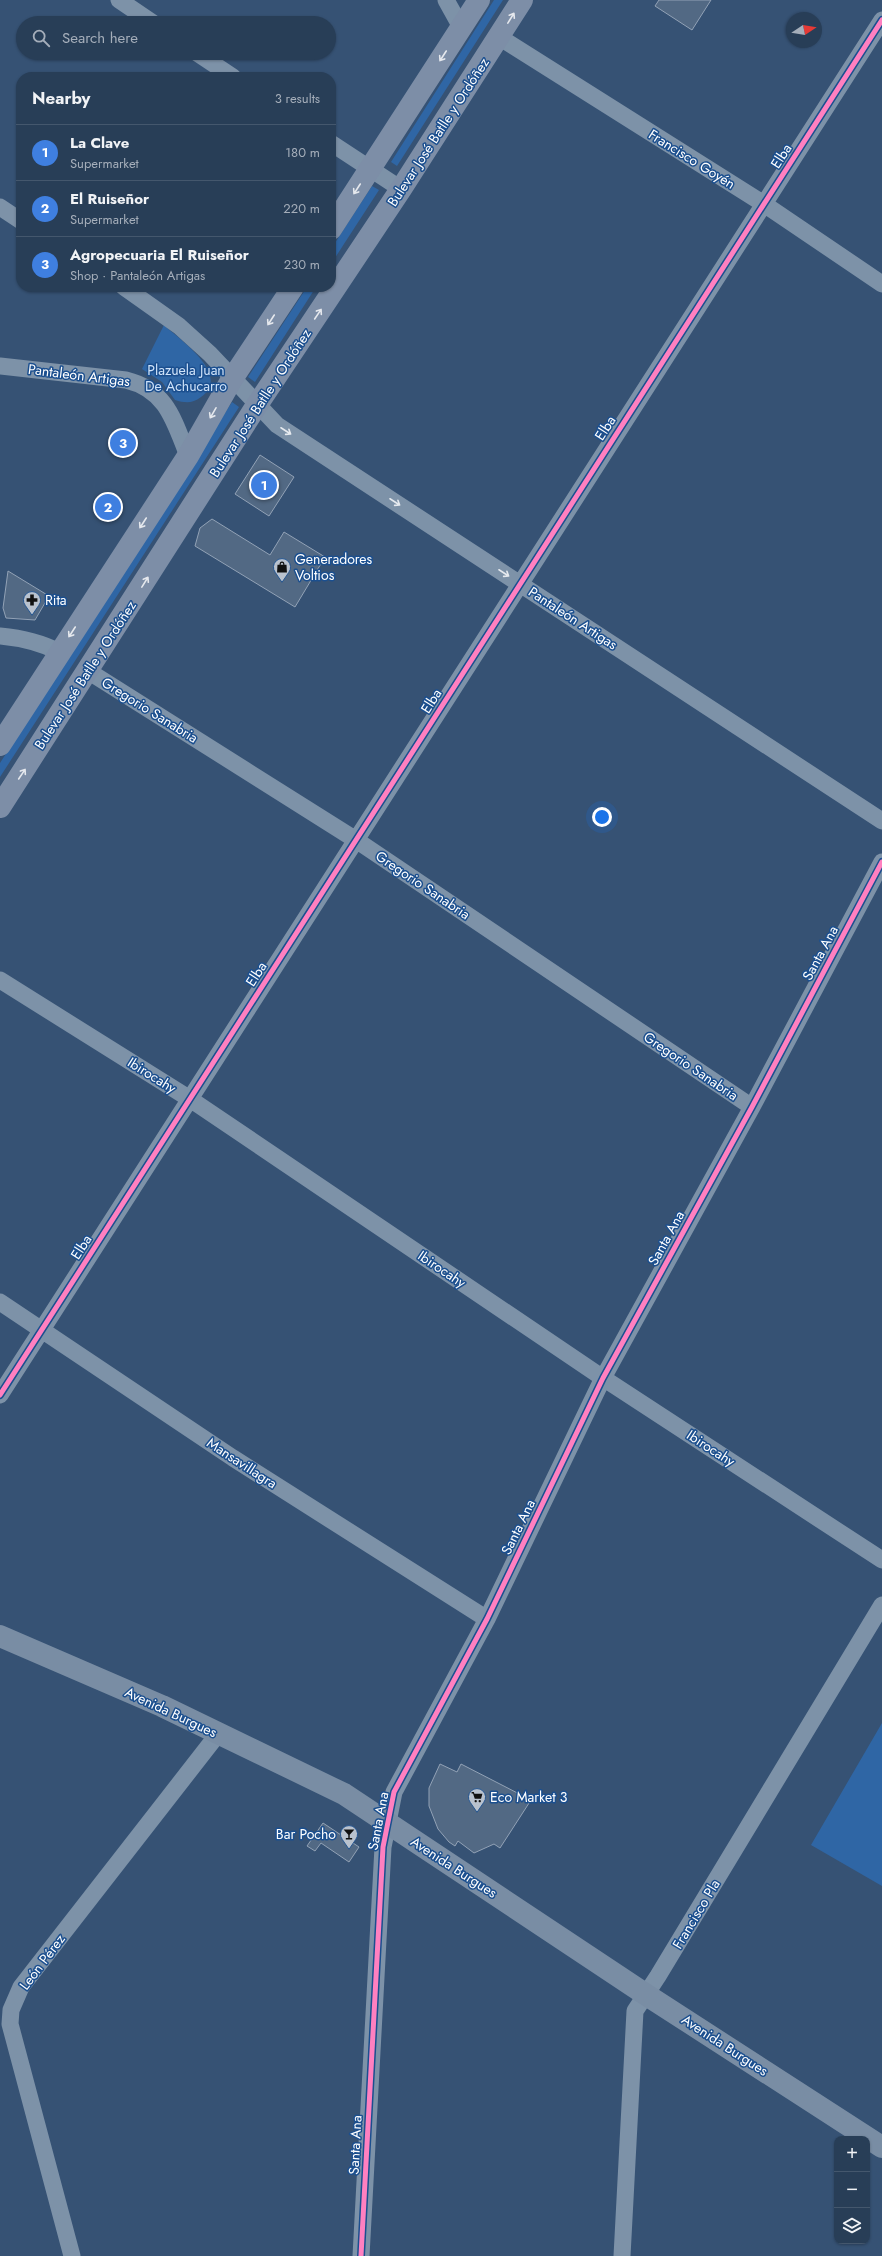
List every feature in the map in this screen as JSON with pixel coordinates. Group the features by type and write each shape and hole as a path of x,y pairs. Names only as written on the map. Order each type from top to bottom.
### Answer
{"main road":[{"path":"336,221 479,0"},
{"name":"Bulevar José Batlle y Ordóñez","path":"336,286 500,37 522,0"},
{"path":"0,745 59,652 188,456 232,379 290,292"},
{"name":"Bulevar José Batlle y Ordóñez","path":"0,806 88,671 257,405 332,292"}],"street":[{"path":"118,0 142,16"},
{"path":"446,0 461,27"},
{"name":"Elba","path":"0,1395 882,20"},
{"name":"Francisco Goyén","path":"500,37 764,204 882,284"},
{"path":"208,60 226,72"},
{"path":"336,146 401,189"},
{"path":"0,207 16,218"},
{"name":"Pantaleón Artigas","path":"131,292 179,326 210,354 276,425 520,583 882,821"},
{"name":"Pantaleón Artigas","path":"0,366 141,383 158,395 166,404 188,456"},
{"path":"0,636 20,638 44,644 59,652"},
{"name":"Gregorio Sanabria","path":"88,671 356,840 752,1107"},
{"name":"Santa Ana","path":"361,2256 383,1847 394,1792 487,1619 603,1378 752,1107 882,862"},
{"name":"Ibirocahy","path":"0,980 190,1099 603,1378 882,1560"},
{"name":"Mansavillagra","path":"0,1302 233,1458 487,1619"},
{"name":"Francisco Pla","path":"622,2256 635,2012 882,1605"},
{"name":"Avenida Burgues","path":"0,1636 162,1706 344,1794 645,1994 882,2147"},
{"name":"León Pérez","path":"72,2256 5,2023 21,1987 218,1734"}],"green space":[{"path":"494,0 503,0 397,166 391,162"},
{"path":"372,186 379,190 336,256 336,241"},
{"path":"304,292 313,292 255,382 248,377"},
{"name":"Plazuela Juan De Achucarro","path":"164,325 191,349 207,369 211,379 209,388 195,401 185,402 175,400 162,382 142,369"},
{"path":"232,402 239,407 0,777 0,763"},
{"path":"882,1723 882,1886 811,1845"}],"building":[{"path":"659,0 711,0 692,30 655,6"},
{"path":"260,455 294,477 269,516 235,494"},
{"name":"Generadores Voltios","path":"212,519 270,555 284,532 325,557 295,607 195,546 200,528"},
{"path":"8,571 49,596 35,620 6,618 3,608"},
{"name":"Eco Market 3","path":"440,1764 457,1772 461,1764 531,1800 500,1848 494,1844 474,1853 458,1841 455,1846 449,1842 438,1829 429,1806 429,1788"},
{"path":"323,1823 359,1847 349,1862 321,1843 315,1851 307,1846"}],"cycle path":[{"path":"0,1395 882,20"},
{"path":"361,2256 383,1847 394,1792 487,1619 603,1378 752,1107 882,862"}],"place":[{"name":"Agropecuaria El Ruiseñor","path":"123,443"},
{"name":"La Clave","path":"264,485"},
{"name":"El Ruiseñor","path":"108,507"},
{"name":"Generadores Voltios","path":"282,582"},
{"name":"Rita","path":"32,615"},
{"name":"Eco Market 3","path":"477,1812"},
{"name":"Bar Pocho","path":"349,1849"}]}
